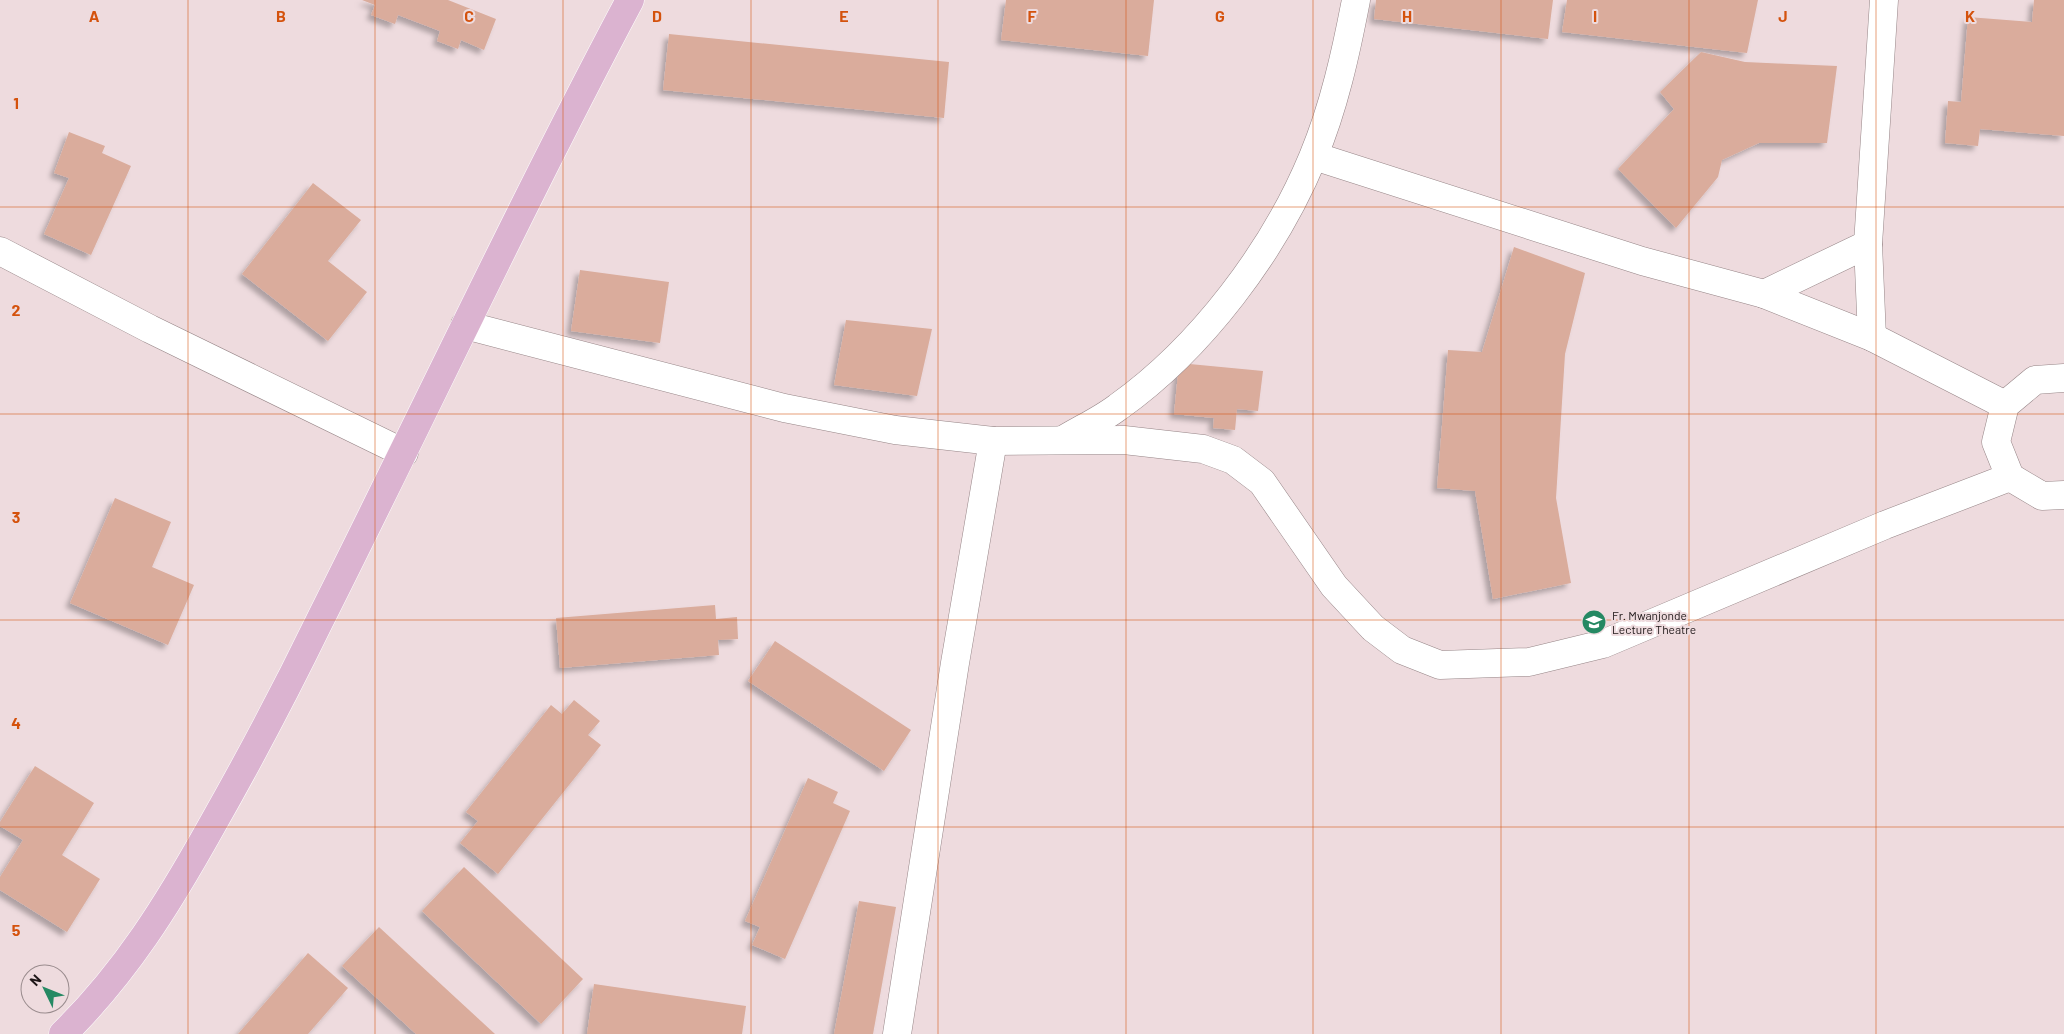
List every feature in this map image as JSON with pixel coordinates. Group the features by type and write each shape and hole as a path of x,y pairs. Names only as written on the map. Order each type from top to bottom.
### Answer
{"main road":[{"path":"62,1034 88,1010 135,952 181,880 257,746 404,453 570,113 630,0"}],"street":[{"path":"1062,440 1118,408 1173,362 1226,303 1284,217 1314,156 1339,78 1356,0"},
{"path":"1872,337 1868,244 1884,0"},
{"path":"1314,156 1642,261 1764,294 1872,337 2005,405"},
{"path":"1764,294 1868,244"},
{"path":"0,251 150,329 404,453"},
{"path":"465,325 784,408 895,430 993,441 1124,440 1203,450 1233,460 1262,482 1334,586 1373,628 1402,650 1440,665 1529,662 1603,644 1885,525 2010,477"},
{"path":"2064,378 2035,380 2005,405 1996,442 2010,477 2042,496 2064,495"},
{"path":"897,1034 955,663 993,441"}],"building":[{"path":"362,0 448,0 496,19 484,50 461,40 458,49 437,41 440,31 398,15 395,24 371,15 375,5"},
{"path":"1006,0 1154,0 1148,56 1001,40"},
{"path":"1376,0 1553,0 1548,39 1374,19"},
{"path":"1567,0 1758,0 1747,53 1562,32"},
{"path":"2034,0 2064,0 2064,136 1980,129 1978,146 1945,143 1948,101 1961,102 1968,17 2032,22"},
{"path":"669,34 949,62 944,118 663,90"},
{"path":"1701,52 1745,62 1837,66 1827,143 1759,143 1722,160 1718,177 1676,228 1618,169 1674,109 1660,92"},
{"path":"69,132 105,146 102,153 131,166 91,255 44,234 69,178 54,173"},
{"path":"313,183 361,220 328,261 367,292 328,341 242,274"},
{"path":"1514,247 1585,273 1565,354 1556,498 1571,583 1493,599 1475,491 1437,488 1448,350 1482,352"},
{"path":"580,270 669,282 660,343 571,331"},
{"path":"846,320 932,329 917,396 834,385"},
{"path":"1179,363 1263,371 1258,411 1237,409 1235,430 1213,428 1214,418 1174,414"},
{"path":"115,498 171,522 152,567 194,585 168,645 70,603"},
{"path":"715,605 716,619 737,617 738,639 718,640 719,655 560,668 556,618"},
{"path":"775,641 911,730 884,771 748,681"},
{"path":"574,700 600,721 588,735 601,745 498,874 460,843 478,821 466,812 551,705 562,714"},
{"path":"35,766 94,803 62,855 100,879 67,932 0,890 0,877 23,840 0,826 0,822"},
{"path":"808,778 838,792 833,803 850,811 785,959 752,945 760,927 745,921"},
{"path":"464,867 583,979 541,1024 422,911"},
{"path":"859,901 896,907 873,1034 834,1034"},
{"path":"379,927 495,1034 416,1034 342,966"},
{"path":"308,953 348,988 308,1034 238,1034"},
{"path":"594,984 746,1006 742,1034 587,1034"}],"place":[{"name":"Fr. Mwanjonde Lecture Theatre","path":"1594,622"}]}
